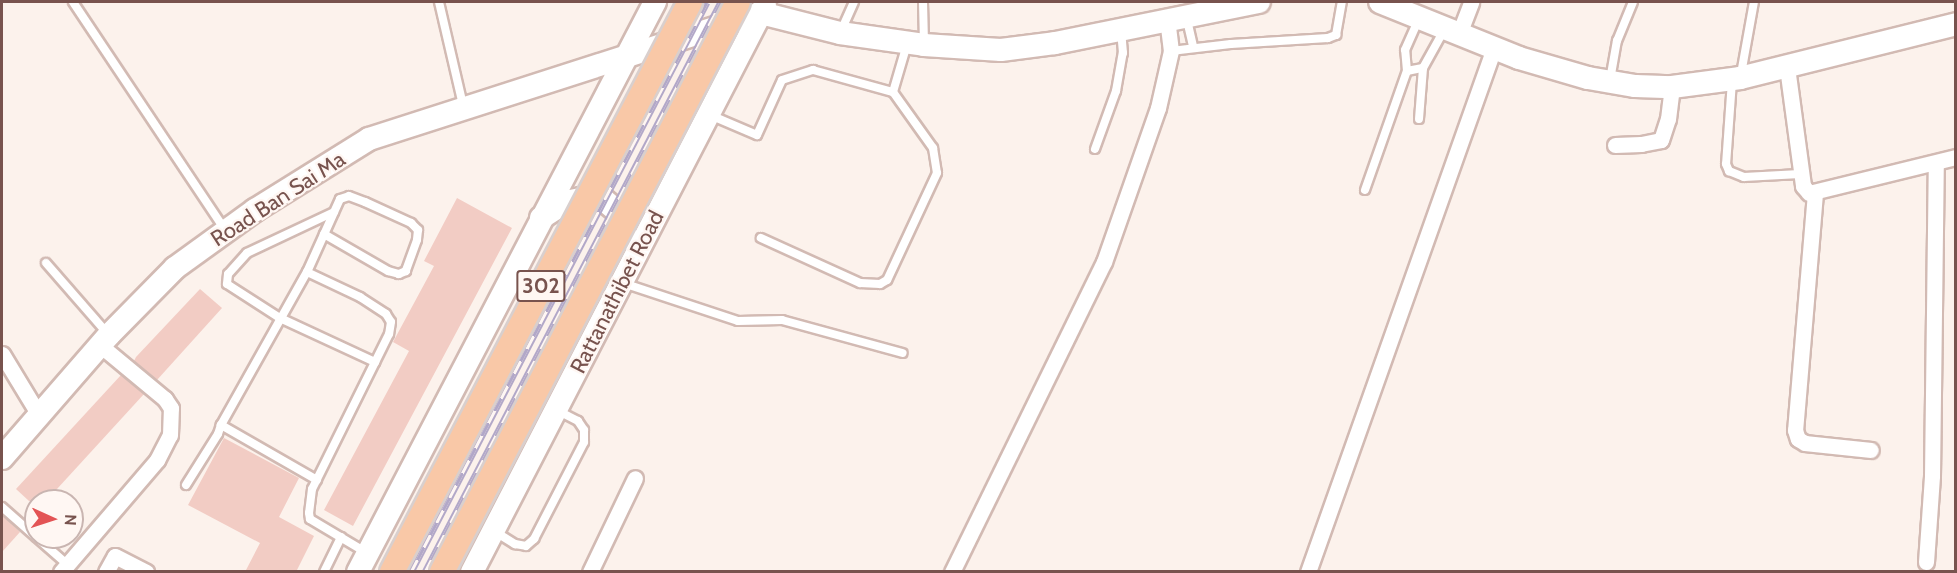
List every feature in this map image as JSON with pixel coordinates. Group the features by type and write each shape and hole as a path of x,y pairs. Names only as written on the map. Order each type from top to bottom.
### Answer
{"main road":[{"name":"302","path":"392,572 690,2"},
{"name":"Rattanathibet Road","path":"442,572 738,2"}],"street":[{"name":"302","path":"363,562 655,2"},
{"path":"628,54 764,7 840,33 916,44 1001,50 1055,44 1251,2"},
{"path":"1380,2 1420,16 1519,58 1609,83 1672,87 1736,79 1956,24"},
{"path":"1452,31 1471,2"},
{"name":"Rattanathibet Road","path":"472,571 764,7"},
{"path":"952,572 1104,262 1158,108 1177,18"},
{"path":"1308,572 1494,48"},
{"name":"Road Ban Sai Ma","path":"2,458 105,340 175,268 226,231 369,139 464,110 628,54"},
{"path":"1786,67 1800,174 1805,191 1815,193 1956,157"},
{"path":"1615,144 1641,144 1661,140 1668,118 1672,87"},
{"path":"1926,562 1932,465 1935,163"},
{"path":"1815,193 1795,430 1798,439 1805,443 1871,450"},
{"path":"540,219 566,202 589,196 605,201 618,212 627,240 625,274"},
{"path":"64,568 157,460 170,435 171,408 165,399 105,340"},
{"path":"2,354 39,415"},
{"path":"590,572 635,478"},
{"path":"106,572 115,556 146,572"}],"lane":[{"path":"73,2 226,231"},
{"path":"439,2 464,110"},
{"path":"840,33 854,2"},
{"path":"893,92 916,44 923,2"},
{"path":"1171,51 1192,47 1328,38 1336,35 1342,2"},
{"path":"1609,83 1617,41 1633,2"},
{"path":"1754,2 1736,79 1726,164 1729,171 1744,177 1800,174"},
{"path":"1365,190 1407,71 1405,50 1420,16"},
{"path":"1177,18 1192,47"},
{"path":"1095,149 1116,91 1123,53 1121,29"},
{"path":"1419,119 1423,68 1452,31"},
{"path":"1407,71 1423,68"},
{"path":"709,114 757,135 782,80 813,70 893,92 929,140 937,160 937,173 887,280 880,284 860,283 761,238"},
{"path":"186,485 218,434 220,425 307,272 324,234 340,199 349,196 411,223 418,230 417,240 406,271 399,274 388,271 324,234"},
{"path":"334,212 247,253 228,274 227,284 280,318 375,362"},
{"path":"46,263 105,340"},
{"path":"307,272 360,297 386,314 391,322 389,334 312,489 310,519 341,537 363,562"},
{"path":"625,274 738,321 782,321 903,353"},
{"path":"492,530 515,544 526,546 534,540 584,442 584,430 578,421 556,410"},
{"path":"220,425 317,480"},
{"path":"2,507 24,526"},
{"path":"324,572 341,537"},
{"path":"47,549 64,568"}],"building":[{"path":"457,198 512,228 353,526 324,510 409,351 393,342 434,266 424,261"},
{"path":"200,289 222,308 157,380 134,361"},
{"path":"121,375 144,394 57,489 24,489 24,496 16,489"},
{"path":"224,438 299,478 279,517 314,536 296,572 245,572 260,543 188,505"},
{"path":"2,515 20,532 2,552"}],"railway":[{"path":"411,572 707,2"},
{"path":"425,572 721,2"}]}
